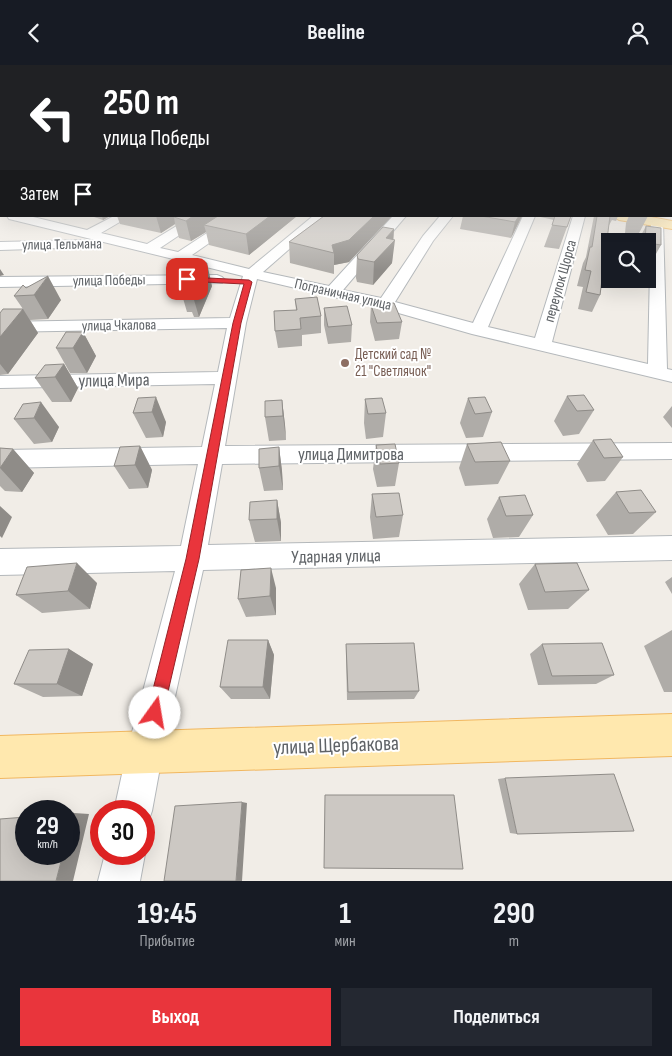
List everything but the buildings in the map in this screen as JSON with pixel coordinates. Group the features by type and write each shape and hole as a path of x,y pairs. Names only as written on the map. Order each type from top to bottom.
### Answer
{"main road":[{"path":"625,217 664,223"},
{"name":"улица Щербакова","path":"0,757 672,735"}],"street":[{"name":"Пограничная улица","path":"16,217 180,257 250,278 333,291 478,330 664,374"},
{"path":"48,225 65,217"},
{"path":"88,235 122,217"},
{"path":"149,249 200,217"},
{"path":"180,257 240,217"},
{"path":"135,800 192,559 237,323 250,278 320,217"},
{"path":"333,291 399,217"},
{"path":"385,304 428,239 446,217"},
{"path":"478,330 529,217"},
{"name":"переулок Щорса","path":"542,345 579,217"},
{"path":"664,223 664,374"},
{"name":"улица Тельмана","path":"0,246 124,243"},
{"name":"улица Победы","path":"0,282 250,278"},
{"name":"улица Чкалова","path":"0,327 237,323"},
{"name":"улица Мира","path":"0,382 227,377"},
{"name":"улица Димитрова","path":"0,459 672,451"},
{"name":"Ударная улица","path":"0,562 672,548"},
{"path":"119,881 123,865"}],"place":[{"name":"Детский сад № 21 \"Светлячок\"","path":"345,363"}],"route":[{"path":"155,713 192,559 237,323 249,282 187,279"}]}
